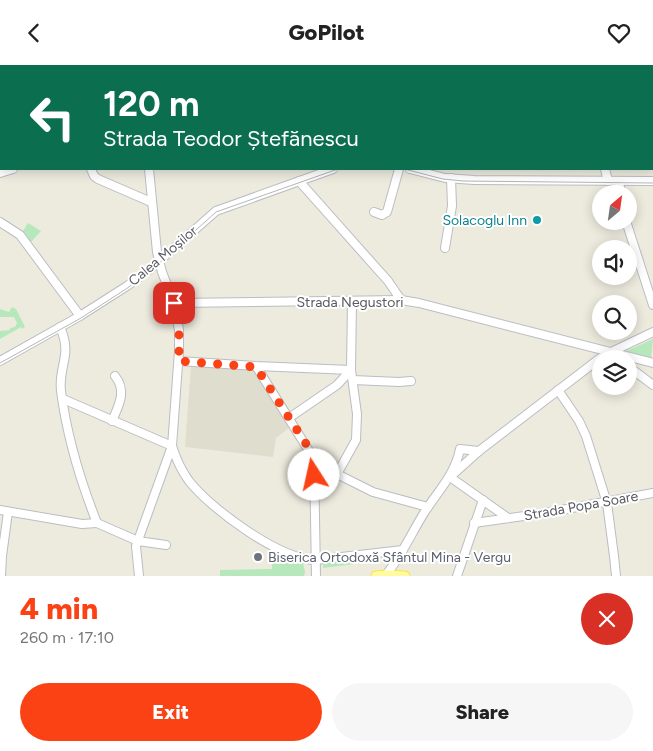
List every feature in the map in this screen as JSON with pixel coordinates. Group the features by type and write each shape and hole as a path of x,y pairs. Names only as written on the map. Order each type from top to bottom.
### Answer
{"main road":[{"path":"376,576 405,576"}],"street":[{"path":"92,170 94,176 98,179 151,202"},
{"path":"138,576 136,551 138,541 172,446 179,361 179,330 174,303 159,261 151,202 149,170"},
{"path":"374,212 382,215 385,215 387,212 399,170"},
{"path":"415,170 452,178 653,181"},
{"path":"605,170 608,181"},
{"name":"Calea Moșilor","path":"0,361 127,287 216,211 299,181 320,171"},
{"path":"444,248 452,206 452,178"},
{"path":"299,181 388,281 401,300"},
{"path":"619,181 620,185"},
{"path":"0,222 20,235 80,316"},
{"path":"629,230 653,305"},
{"name":"Strada Negustori","path":"174,303 401,300 472,316 598,350"},
{"path":"337,474 356,440 357,414 351,370 352,301"},
{"path":"60,327 67,351 61,385 68,431 77,467 97,523"},
{"path":"615,350 653,332"},
{"name":"Strada Negustori","path":"637,360 653,364"},
{"path":"179,361 256,367 351,370"},
{"path":"645,379 653,364"},
{"path":"385,575 393,566 428,507 450,477 479,451 592,365"},
{"path":"256,367 314,459 337,474 373,492 428,507"},
{"path":"289,418 337,385 351,370"},
{"path":"637,373 653,385"},
{"path":"112,421 122,389 115,376"},
{"path":"353,380 411,381"},
{"path":"558,390 583,428 606,503 616,576"},
{"path":"63,399 172,446 180,467 188,480 214,505 242,526 276,547 300,558 315,559 403,550"},
{"path":"450,477 460,449 479,451"},
{"path":"314,459 316,576"},
{"name":"Strada Popa Soare","path":"450,477 508,518"},
{"name":"Strada Popa Soare","path":"474,523 606,503 653,493"},
{"path":"457,576 483,500"},
{"path":"1,576 4,511 82,524 97,523 138,541 166,545"}],"shaded area":[{"path":"191,366 255,370 290,427 276,438 273,457 185,447"}],"green space":[{"path":"28,223 41,231 30,243 22,233"},
{"path":"12,307 16,309 25,327 22,329 21,327 0,339 0,331 10,330 17,323 14,317 0,317 0,309 9,312"},
{"path":"653,339 651,359 637,356 637,350 629,350"},
{"path":"272,552 303,563 304,576 220,576 220,570 272,569"},
{"path":"380,556 377,561 323,568 323,562"}],"tram line":[{"path":"0,363 81,318 126,289 146,275 216,212 335,170"},
{"path":"408,170 443,179 463,181 653,183"}],"place":[{"name":"Solacoglu Inn","path":"537,220"},
{"name":"Biserica Ortodoxă Sfântul Mina - Vergu","path":"258,557"}],"route":[{"path":"174,303 179,330 179,361 256,367 310,450 314,459 314,475"}]}
